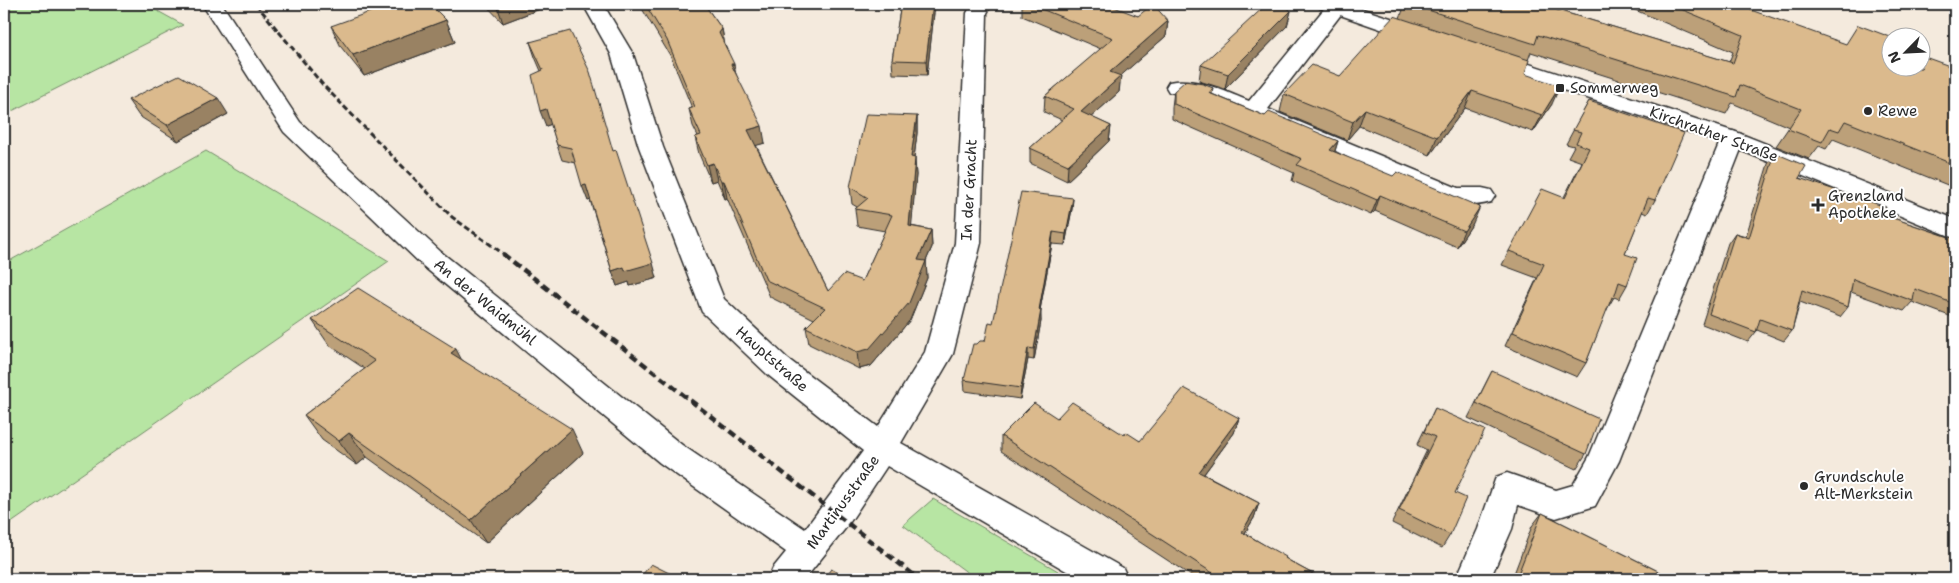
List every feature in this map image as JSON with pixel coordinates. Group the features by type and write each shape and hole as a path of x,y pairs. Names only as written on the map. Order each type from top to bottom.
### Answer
{"street":[{"name":"An der Waidmühl","path":"212,4 292,127 432,258 671,454 808,550"},
{"name":"Hauptstraße","path":"593,4 622,54 651,146 712,305 778,367 882,448 1111,579"},
{"name":"In der Gracht","path":"882,448 939,354 968,243 977,13 982,4"},
{"path":"1254,111 1334,5 1446,43"},
{"name":"Kirchrather Straße","path":"1474,52 1732,139 1955,230"},
{"path":"1177,87 1207,92 1455,197 1482,196"},
{"path":"1473,579 1495,529 1507,486 1556,504 1584,496 1603,461 1732,139"},
{"name":"Martinusstraße","path":"785,579 882,448"}],"green space":[{"path":"4,4 145,4 183,25 4,115"},
{"path":"206,151 389,261 4,528 4,264"},
{"path":"933,499 1072,579 976,579 903,525"}],"building":[{"path":"392,4 430,4 446,20 353,55 331,26"},
{"path":"494,4 508,4 498,8"},
{"path":"645,4 704,4 722,29 719,33 734,64 731,64 762,126 748,130 828,291 844,274 862,281 892,215 855,209 868,198 850,187 866,114 917,116 911,157 915,158 909,226 931,230 918,260 926,261 909,303 869,349 857,352 806,327 825,308 766,280 724,181 721,181 713,163 707,165 695,137 701,135 689,109 695,107 667,40"},
{"path":"901,4 933,4 926,61 892,60"},
{"path":"1029,4 1094,4 1100,6 1106,4 1138,16 1153,4 1168,21 1110,72 1121,76 1081,112 1111,126 1068,165 1030,148 1074,109 1045,96 1113,38"},
{"path":"1267,4 1283,4 1291,11 1228,74 1201,65"},
{"path":"1409,4 1537,4 1733,63 1743,35 1669,4 1734,4 1846,44 1858,25 1882,34 1882,78 1932,78 1932,60 1955,68 1955,165 1845,121 1839,131 1830,128 1822,142 1788,129 1801,109 1740,85 1736,97 1538,35 1535,44"},
{"path":"1394,16 1529,60 1525,74 1560,86 1542,115 1472,91 1437,137 1365,109 1353,122 1284,94 1312,65 1340,76"},
{"path":"570,31 590,72 613,151 616,150 653,263 625,271 624,267 612,271 586,185 582,186 571,148 557,145 546,109 540,111 532,75 543,70 530,42"},
{"path":"179,75 218,98 167,125 128,100"},
{"path":"1185,81 1203,84 1213,88 1209,93 1265,116 1269,112 1338,141 1330,150 1393,176 1397,172 1480,207 1464,231 1380,195 1377,200 1297,165 1302,159 1174,104 1174,91"},
{"path":"1589,101 1684,133 1655,200 1648,198 1625,254 1637,258 1627,285 1619,282 1586,363 1513,332 1544,264 1509,251 1542,189 1565,198 1589,148 1576,143 1581,132 1573,130"},
{"path":"1775,153 1806,166 1799,178 1886,207 1884,215 1955,239 1955,304 1915,289 1913,301 1853,279 1848,307 1802,290 1792,331 1760,319 1756,332 1709,314 1735,233 1749,238"},
{"path":"1021,192 1073,198 1066,234 1053,232 1034,349 1028,348 1021,388 964,380 973,344 985,341 989,322 993,323"},
{"path":"358,288 456,349 451,353 572,429 471,520 349,433 339,441 304,415 375,361 312,320"},
{"path":"1492,371 1599,419 1586,454 1476,403"},
{"path":"1184,388 1239,418 1199,472 1259,503 1242,532 1322,579 1222,579 1001,436 1034,403 1057,418 1072,402 1124,435 1126,432 1140,441"},
{"path":"1435,408 1485,430 1455,493 1466,498 1450,535 1399,510 1435,437 1424,432"},
{"path":"1542,513 1674,579 1516,579"},
{"path":"651,564 673,575 669,579 639,579"},
{"path":"831,569 850,579 823,579"}],"railway":[{"path":"256,4 323,85 452,217 505,255"},
{"path":"503,254 919,579"}],"place":[{"name":"Sommerweg","path":"1560,88"},
{"name":"Rewe","path":"1868,111"},
{"name":"Grenzland Apotheke","path":"1818,205"},
{"name":"Grundschule Alt-Merkstein","path":"1804,486"}]}
